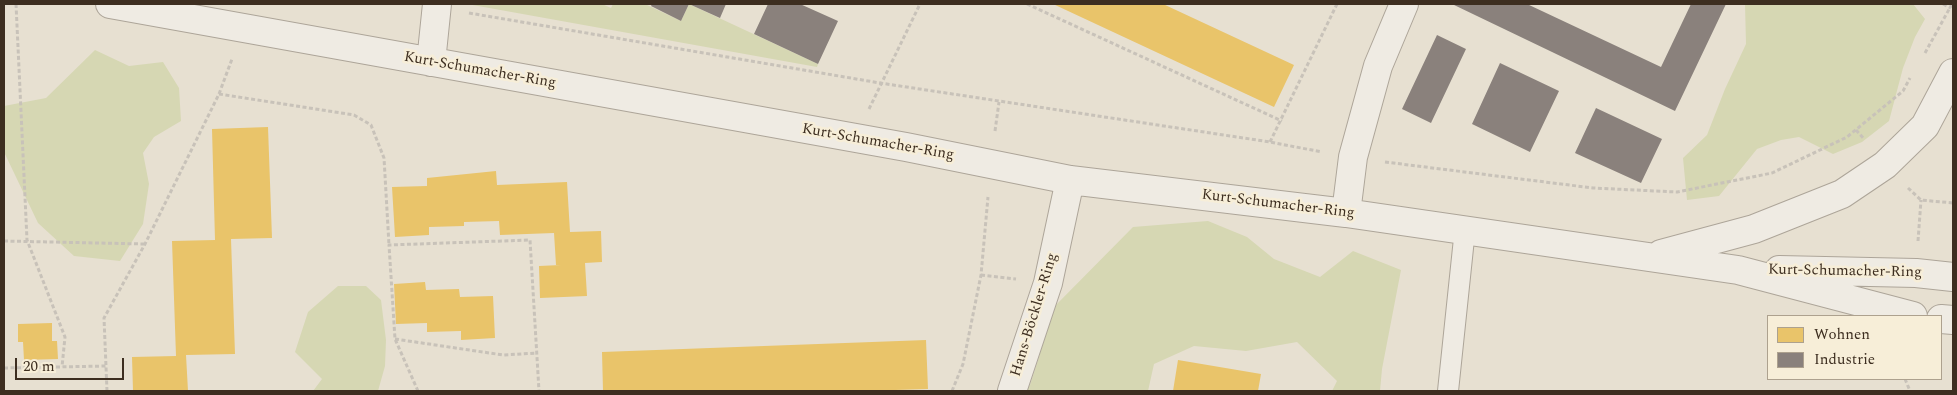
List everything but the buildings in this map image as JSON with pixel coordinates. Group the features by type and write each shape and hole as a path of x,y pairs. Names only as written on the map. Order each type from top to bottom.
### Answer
{"street":[{"name":"Kurt-Schumacher-Ring","path":"110,4 856,139 1070,180 1465,229 1738,270 1909,315"},
{"path":"1346,213 1352,157 1378,66 1404,4"},
{"path":"431,62 437,6"},
{"name":"Kurt-Schumacher-Ring","path":"1650,257 1754,230 1842,194 1885,165 1925,126 1953,73"},
{"name":"Hans-Böckler-Ring","path":"1012,391 1048,283 1070,180"},
{"name":"Kurt-Schumacher-Ring","path":"1738,270 1916,272 1953,277"}],"lane":[{"path":"1448,391 1465,229"}],"path":[{"path":"16,4 27,240 66,337 62,367"},
{"path":"856,139 880,83 920,4"},
{"path":"1027,4 1282,121"},
{"path":"1270,142 1282,121 1337,4"},
{"path":"1922,57 1952,6 1943,4"},
{"path":"437,6 880,83 1270,142 1352,157 1593,188 1677,192 1772,173 1847,137 1903,91 1913,74"},
{"path":"107,391 104,318 145,244 219,94 230,70 238,28"},
{"path":"219,94 354,115 371,126 384,158 395,339 418,391"},
{"path":"952,391 963,364 982,275 991,165 999,102"},
{"path":"1918,249 1921,200 1953,203"},
{"path":"389,245 530,240 539,391"},
{"path":"4,241 145,244"},
{"path":"395,339 503,355 537,353"},
{"path":"4,368 106,366"}],"green space":[{"path":"467,4 602,4 611,8 613,4 645,4 681,21 689,4 818,64 817,67"},
{"path":"1745,4 1913,4 1925,19 1915,37 1903,68 1889,121 1862,142 1833,154 1799,137 1781,140 1757,149 1719,196 1687,200 1683,158 1707,135 1725,89 1746,44"},
{"path":"95,50 129,66 163,62 179,88 181,121 154,137 143,153 149,184 143,224 120,261 74,256 38,223 4,152 4,106 46,98"},
{"path":"1208,221 1247,237 1274,259 1320,277 1353,251 1401,270 1382,369 1380,391 1332,391 1337,381 1297,342 1246,351 1194,346 1154,364 1148,391 1025,391 1030,385 1040,354 1039,344 1052,309 1133,227"},
{"path":"338,286 366,286 381,300 386,340 385,366 378,391 313,391 322,379 295,352 308,312"}]}
